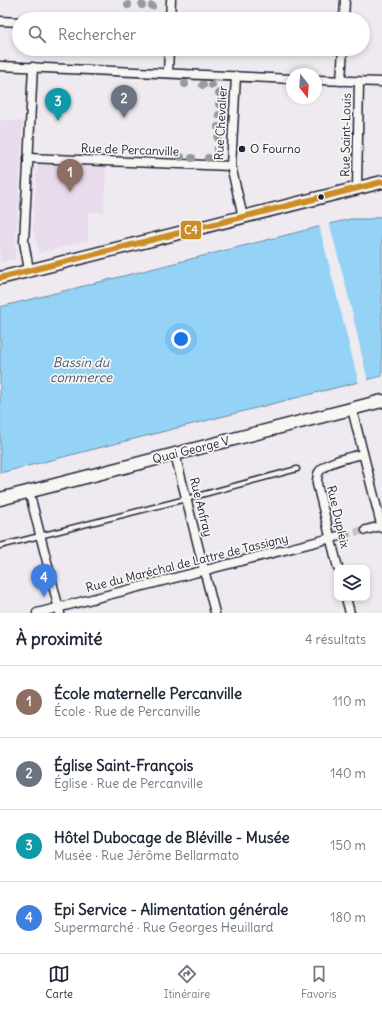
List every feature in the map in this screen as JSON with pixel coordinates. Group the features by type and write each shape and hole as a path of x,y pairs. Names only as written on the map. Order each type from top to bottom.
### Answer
{"main road":[{"path":"0,278 382,182"},
{"name":"Quai George V","path":"0,499 382,401"}],"street":[{"path":"170,12 171,0"},
{"path":"344,12 345,0"},
{"path":"0,21 12,22"},
{"path":"168,73 169,56"},
{"path":"341,81 343,56"},
{"path":"0,66 286,79"},
{"path":"30,270 24,242 33,67"},
{"name":"Rue Chevalier","path":"236,76 231,166 244,217"},
{"path":"322,80 382,82"},
{"name":"Rue Saint-Louis","path":"357,188 359,82"},
{"name":"Rue de Percanville","path":"28,158 231,166"},
{"path":"352,409 382,527 366,530"},
{"name":"Rue Anfray","path":"175,454 215,613"},
{"name":"Rue Dupleix","path":"337,565 317,484 317,477 319,472 328,464 363,454"},
{"path":"29,491 59,610"},
{"name":"Rue du Maréchal de Lattre de Tassigny","path":"37,613 59,610 343,535"},
{"path":"347,601 350,613"}],"lane":[{"path":"0,546 297,469"}],"shaded area":[{"path":"0,120 23,121 15,259 0,262"},
{"path":"42,163 106,166 104,212 88,212 88,240 39,253 33,229 37,167"}],"water":[{"name":"Bassin du commerce","path":"382,216 382,376 0,473 0,307 350,219 370,219"}],"pier":[{"path":"329,222 368,382 359,384 319,225"}],"tunnel":[{"path":"343,535 366,530"}],"transit line":[{"name":"C4","path":"0,278 382,182"}],"place":[{"name":"Église Saint-François","path":"124,118"},
{"name":"Hôtel Dubocage de Bléville - Musée","path":"58,121"},
{"name":"O Fourno","path":"242,149"},
{"name":"École maternelle Percanville","path":"70,192"},
{"name":"Epi Service - Alimentation générale","path":"44,597"}]}
